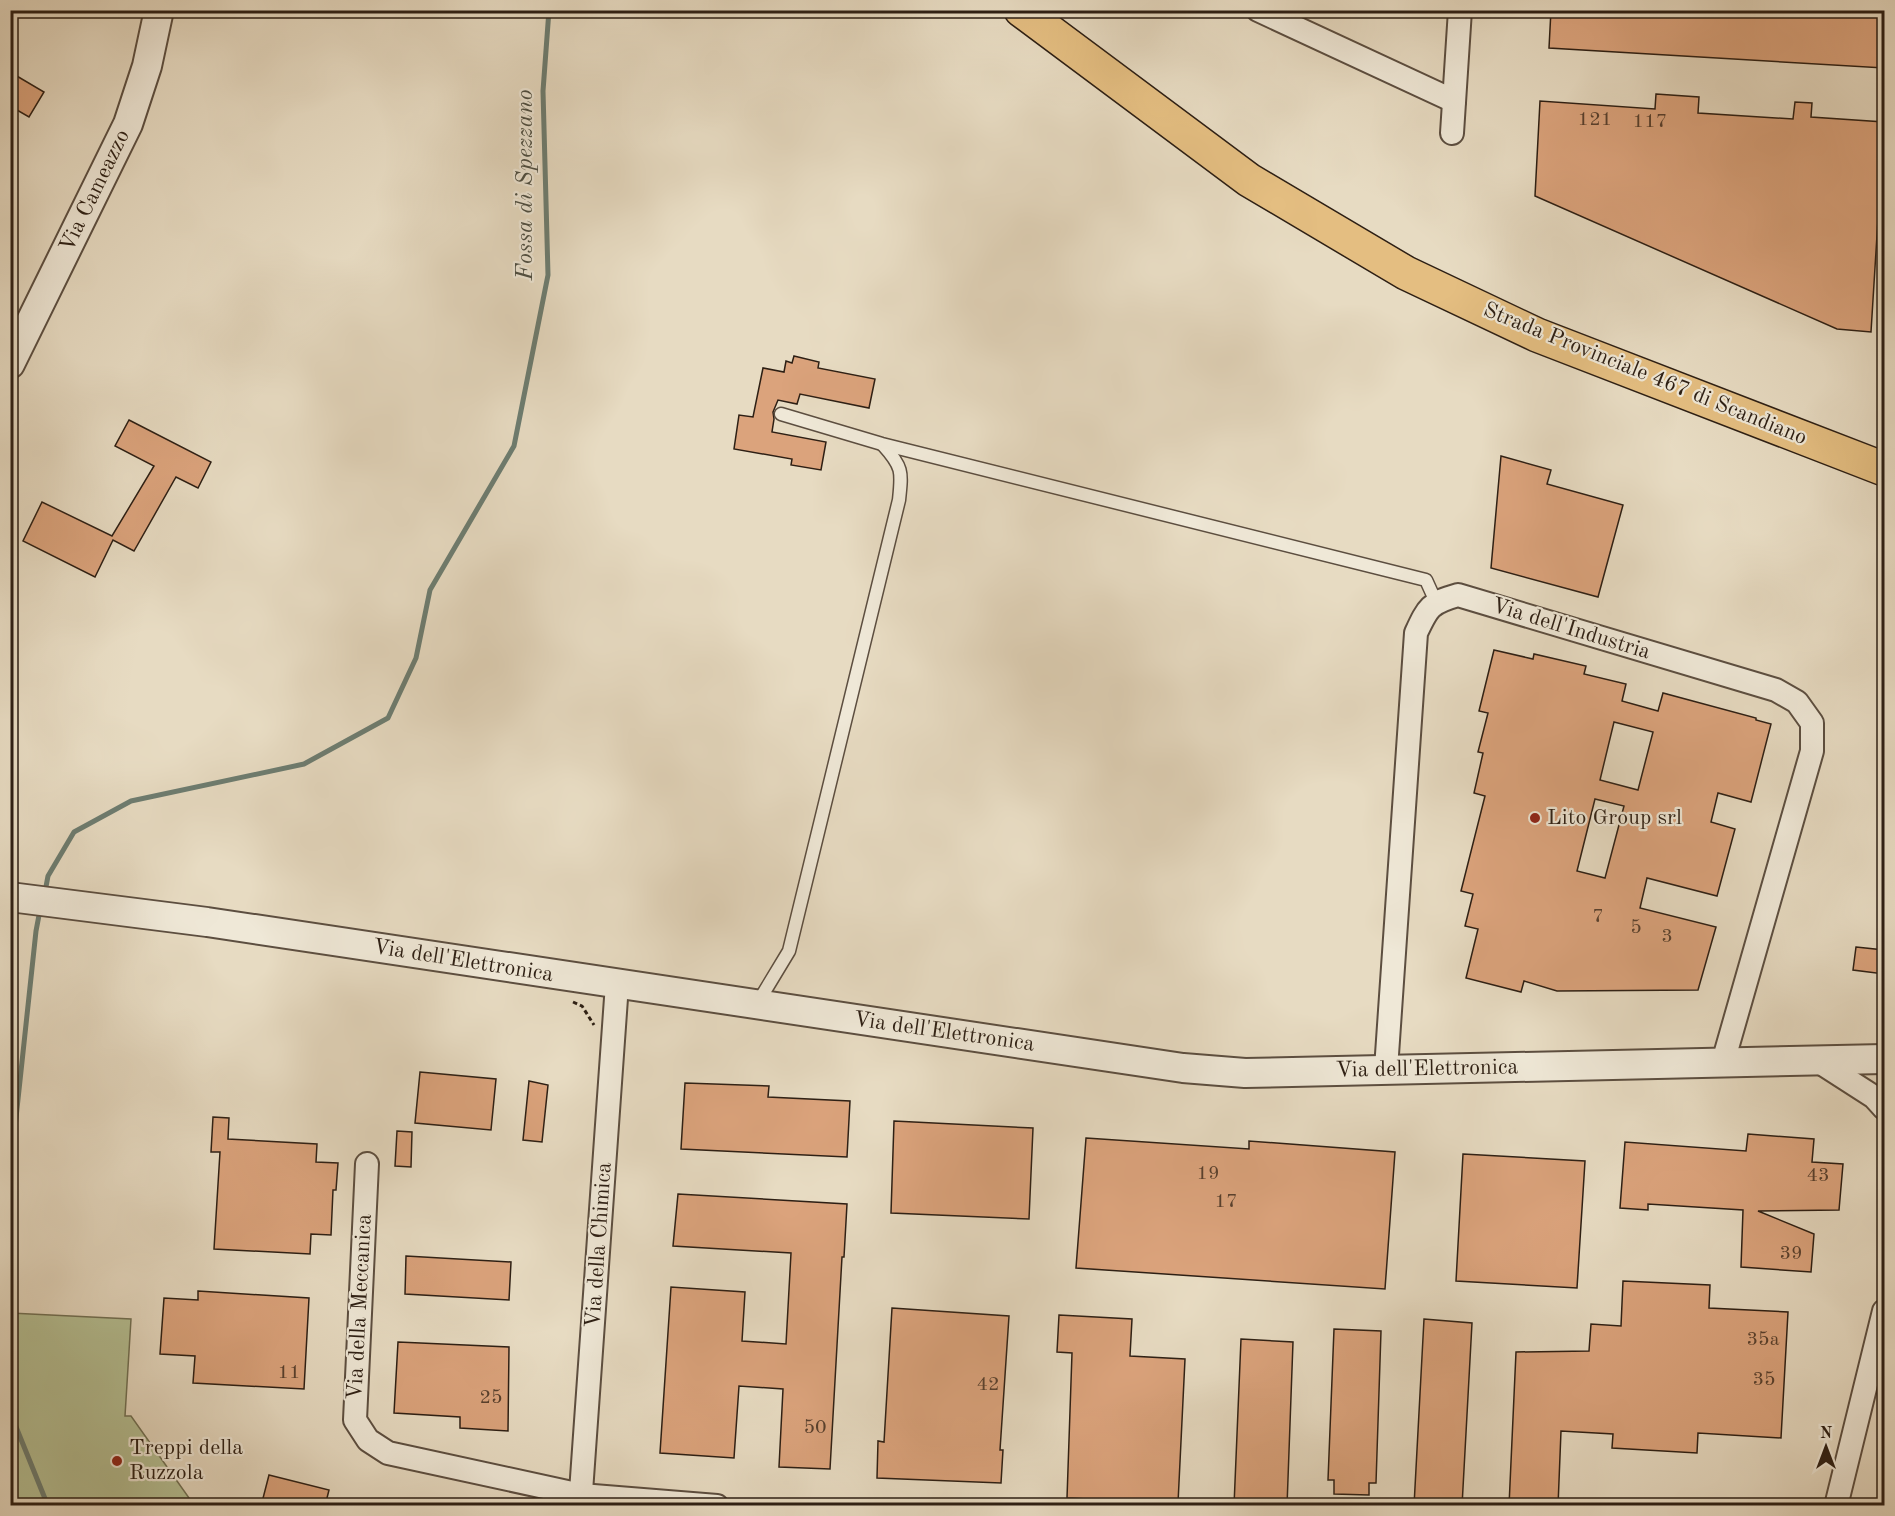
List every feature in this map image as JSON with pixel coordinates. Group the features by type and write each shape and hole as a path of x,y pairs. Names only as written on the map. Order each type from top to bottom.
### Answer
{"highway":[{"name":"Strada Provinciale 467 di Scandiano","path":"1021,10 1249,180 1406,273 1537,335 1884,469"}],"street":[{"name":"Via Cameazzo","path":"10,364 128,124 147,66 159,10"},
{"path":"1258,10 1454,101"},
{"path":"1452,133 1460,10"},
{"name":"Via dell'Industria","path":"1436,602 1458,595 1776,690 1797,702 1812,723 1812,751 1723,1062"},
{"path":"1386,1070 1416,633 1425,614 1436,602"},
{"name":"Via dell'Elettronica","path":"10,897 110,909 1183,1068 1245,1073 1884,1059"},
{"name":"Via della Chimica","path":"580,1500 617,984"},
{"path":"1818,1061 1874,1097 1884,1108"},
{"name":"Via della Meccanica","path":"367,1164 355,1420 368,1440 388,1453 580,1500 717,1506"},
{"path":"1836,1506 1884,1311"}],"lane":[{"path":"781,414 882,444 1426,580 1436,602"},
{"path":"757,1004 789,951 899,500 902,474 895,458 882,444"}],"green space":[{"path":"10,1313 131,1319 125,1416 131,1416 194,1505 11,1505"}],"building":[{"path":"1551,10 1884,10 1884,68 1549,48"},
{"path":"10,72 44,92 29,117 10,106"},
{"path":"1656,94 1699,97 1698,113 1793,119 1795,102 1812,103 1811,117 1884,122 1871,332 1837,329 1535,196 1540,101 1655,109"},
{"path":"794,356 819,362 818,368 875,379 869,408 800,394 797,404 778,400 773,412 772,432 826,442 821,470 791,465 792,459 734,449 739,415 753,417 763,368 784,372 786,361 792,363"},
{"path":"129,420 211,462 198,488 176,477 134,551 113,540 95,577 23,541 42,502 112,536 154,466 115,446"},
{"path":"1501,456 1551,470 1547,484 1623,505 1598,597 1491,568"},
{"name":"Lito Group srl","path":"1494,650 1533,659 1534,654 1586,666 1584,674 1626,684 1622,701 1658,711 1663,693 1771,724 1751,802 1718,793 1711,822 1735,829 1717,896 1647,878 1640,908 1716,927 1698,990 1557,991 1524,981 1521,992 1466,978 1478,929 1465,926 1473,894 1461,891 1485,796 1474,793 1483,753 1478,752 1488,713 1479,711","holes":["1614,722 1653,732 1638,790 1600,780","1595,799 1624,806 1605,878 1577,871"]},
{"path":"1856,947 1884,950 1884,974 1853,970"},
{"path":"420,1072 496,1079 491,1130 415,1123"},
{"path":"529,1081 548,1085 542,1142 523,1140"},
{"path":"685,1083 769,1086 768,1097 850,1101 847,1157 681,1149"},
{"path":"213,1117 229,1118 228,1139 317,1144 316,1162 338,1163 336,1190 333,1190 331,1235 311,1234 310,1254 214,1249 220,1152 211,1152"},
{"path":"894,1121 1033,1128 1029,1219 891,1213"},
{"path":"397,1131 412,1132 411,1167 395,1166"},
{"path":"1748,1134 1814,1139 1812,1162 1843,1164 1839,1210 1758,1211 1814,1234 1811,1272 1741,1267 1743,1210 1648,1204 1648,1210 1620,1208 1625,1142 1746,1151"},
{"path":"1086,1138 1249,1149 1249,1141 1395,1152 1385,1289 1076,1268"},
{"path":"1463,1154 1585,1161 1577,1288 1456,1281"},
{"path":"678,1194 847,1204 830,1469 779,1467 783,1389 739,1386 734,1458 660,1453 671,1287 745,1292 742,1341 786,1344 791,1253 673,1246"},
{"path":"406,1256 511,1262 509,1300 405,1294"},
{"path":"1623,1281 1710,1285 1709,1308 1788,1312 1781,1438 1698,1433 1697,1453 1612,1448 1613,1434 1561,1431 1558,1506 1509,1506 1516,1352 1589,1351 1591,1324 1621,1326"},
{"path":"198,1291 309,1298 304,1389 193,1383 195,1356 160,1354 164,1298 198,1300"},
{"path":"892,1308 1009,1316 1000,1450 1003,1450 1001,1483 877,1478 878,1441 884,1442"},
{"path":"1059,1315 1132,1319 1130,1356 1185,1359 1178,1503 1067,1498 1072,1353 1057,1352"},
{"path":"1424,1319 1472,1323 1462,1506 1414,1506"},
{"path":"1334,1329 1381,1331 1376,1483 1369,1483 1369,1495 1334,1494 1334,1480 1328,1480"},
{"path":"1241,1339 1293,1342 1287,1506 1234,1506"},
{"path":"398,1342 509,1347 508,1431 460,1428 460,1417 394,1413"},
{"path":"269,1475 329,1490 325,1506 261,1506"}],"waterway":[{"name":"Fossa di Spezzano","path":"45,892 48,876 74,832 131,801 304,764 388,718 416,658 430,590 514,446 548,275 543,91 549,10"},
{"name":"Fossa di Spezzano","path":"10,1174 40,910"},
{"name":"Fossa di Spezzano","path":"10,1412 48,1506"}],"place":[{"name":"Lito Group srl","path":"1535,818"},
{"name":"Treppi della Ruzzola","path":"117,1461"}]}
